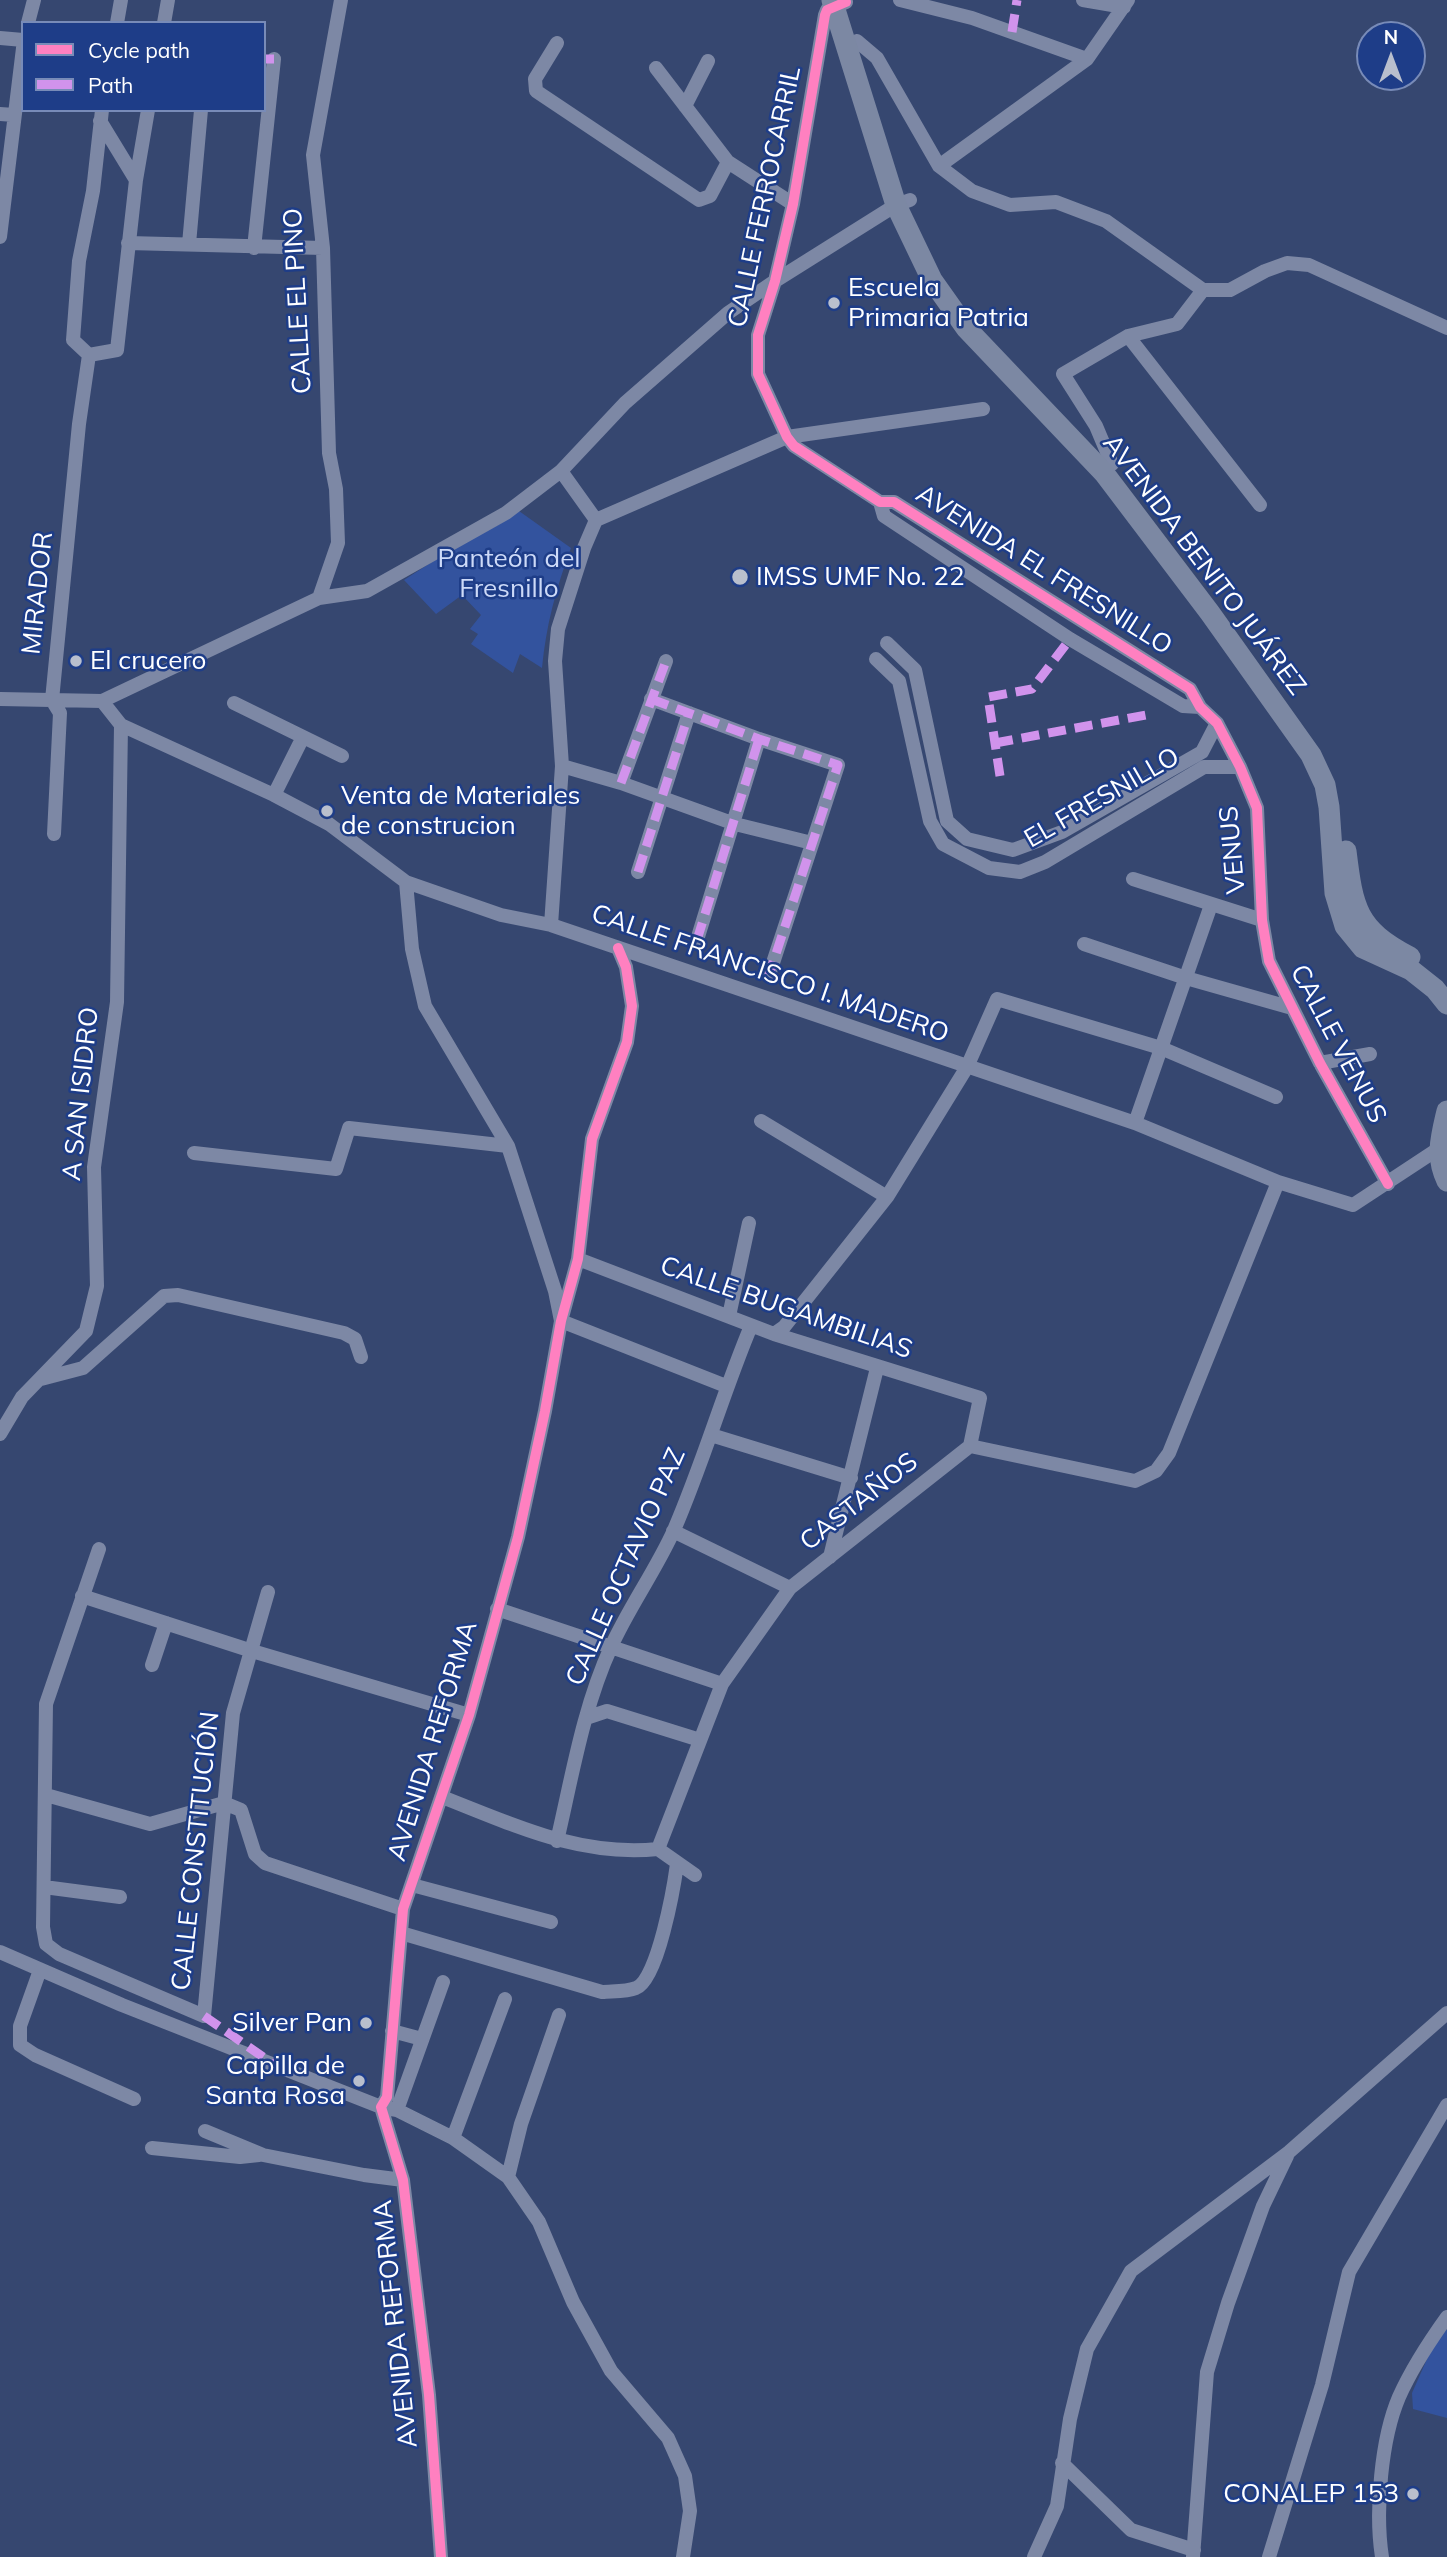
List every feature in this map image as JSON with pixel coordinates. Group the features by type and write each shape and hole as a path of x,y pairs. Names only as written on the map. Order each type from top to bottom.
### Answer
{"main road":[{"name":"AVENIDA BENITO JUÁREZ","path":"839,2 857,41 903,203 940,268 976,319 1112,464 1218,602 1320,747 1335,779 1350,891 1359,916 1374,935 1390,947 1421,962 1447,985"},
{"name":"AVENIDA BENITO JUÁREZ","path":"839,2 903,203 932,281 966,328 1104,473 1210,613 1311,755 1325,785 1335,893 1345,926 1363,948 1411,970 1435,989 1447,1003"},
{"path":"1447,1111 1439,1166 1447,1181"}],"street":[{"path":"29,21 34,0"},
{"path":"117,21 121,0"},
{"path":"164,21 168,0"},
{"name":"CALLE EL PINO","path":"319,598 338,543 336,489 329,453 323,248 313,155 341,0"},
{"path":"900,0 972,18 1087,59"},
{"path":"1083,0 1126,4"},
{"name":"CALLE FERROCARRIL","path":"787,437 758,374 758,335 775,281 793,204 825,15 827,10 839,2"},
{"path":"939,166 1087,59 1126,4"},
{"path":"0,38 21,40"},
{"path":"857,41 877,58 939,166 972,191 1010,205 1055,202 1107,221 1203,290 1230,290 1265,271 1287,263 1309,265 1447,328"},
{"path":"557,43 536,79 536,91 699,200 710,197 728,162"},
{"path":"0,237 7,115 21,56"},
{"path":"254,248 274,59"},
{"path":"685,106 708,61"},
{"path":"656,68 728,162 793,204"},
{"path":"101,116 93,191 79,261 73,340 89,355 117,350 136,180 148,112"},
{"path":"189,244 201,112"},
{"path":"101,116 136,180"},
{"path":"0,699 102,701 319,598 367,591 506,513 561,471 625,403 728,313 903,203"},
{"path":"128,243 323,248"},
{"path":"1112,464 1096,426 1063,374 1128,336 1177,324 1203,290"},
{"path":"1128,336 1260,505"},
{"name":"MIRADOR","path":"54,835 60,713 52,700 79,424 89,355"},
{"path":"551,925 562,766 555,661 558,629 584,548 596,520 787,437 983,409"},
{"name":"AVENIDA EL FRESNILLO","path":"787,437 794,446 880,502 894,502 1190,689 1200,707"},
{"path":"561,471 596,520"},
{"name":"AVENIDA EL FRESNILLO","path":"880,502 884,516 1070,639 1183,706 1200,707"},
{"path":"876,659 899,681 930,821 943,844 956,829 947,821 915,670 887,643"},
{"path":"621,783 666,661"},
{"path":"651,699 838,765 769,975"},
{"name":"CALLE FRANCISCO I. MADERO","path":"102,701 121,725 274,795 329,824 406,882 501,915 551,925 1135,1123 1278,1182 1353,1205 1444,1145"},
{"path":"234,703 342,756"},
{"name":"VENUS","path":"1200,707 1217,723 1257,808 1262,920"},
{"name":"CALLE FRANCISCO I. MADERO","path":"638,872 689,713"},
{"name":"EL FRESNILLO","path":"956,829 967,839 1013,850 1062,832 1202,752 1217,723"},
{"name":"A SAN ISIDRO","path":"0,1434 22,1397 86,1331 97,1286 94,1167 117,1002 121,725"},
{"path":"274,795 303,737"},
{"path":"697,940 759,739"},
{"path":"1202,752 1207,767"},
{"path":"562,766 621,783 734,824 812,843"},
{"name":"EL FRESNILLO","path":"943,844 989,868 1020,872 1045,862 1207,767 1240,767"},
{"path":"1133,879 1262,920"},
{"path":"406,882 412,949 425,1006 508,1146 555,1291 561,1321 726,1386"},
{"path":"1135,1123 1211,905"},
{"name":"CALLE VENUS","path":"1262,920 1269,961 1320,1063 1388,1184"},
{"path":"1084,944 1186,978 1292,1008"},
{"name":"AVENIDA REFORMA","path":"441,2557 429,2395 403,2180 382,2107 387,2096 403,1909 469,1715 521,1524 561,1321 578,1259 592,1139 626,1042 632,1006 626,967 618,948"},
{"path":"774,1334 783,1327 887,1197 967,1068 997,999 1161,1048 1276,1097"},
{"path":"1320,1063 1370,1054"},
{"path":"761,1121 887,1197"},
{"path":"194,1153 336,1169 349,1128 508,1146"},
{"path":"970,1446 1135,1481 1156,1471 1169,1453 1278,1182"},
{"path":"729,1316 749,1223"},
{"name":"CALLE BUGAMBILIAS","path":"578,1259 774,1334 980,1398 970,1446"},
{"path":"40,1379 83,1368 164,1296 178,1295 344,1333 355,1339 362,1357"},
{"name":"CALLE OCTAVIO PAZ","path":"557,1841 586,1718 611,1648 673,1531 751,1326"},
{"path":"830,1557 877,1368"},
{"path":"711,1435 851,1478"},
{"name":"CASTAÑOS","path":"658,1849 722,1684 790,1588 970,1446"},
{"path":"673,1531 790,1588"},
{"path":"99,1549 46,1704 43,1927 46,1944 59,1954 131,1983 122,2005"},
{"name":"CALLE CONSTITUCIÓN","path":"131,1983 204,2016 233,1713 268,1592"},
{"path":"82,1596 252,1651 469,1715"},
{"path":"497,1609 722,1684"},
{"path":"152,1665 166,1623"},
{"path":"586,1718 607,1711 700,1740"},
{"path":"46,1795 150,1824 224,1803 241,1810 255,1854 265,1863 403,1909"},
{"path":"442,1797 557,1841 632,1852 658,1849 695,1875"},
{"path":"401,1933 602,1992 637,1988 642,1984 659,1951 674,1891 677,1864"},
{"path":"412,1885 551,1922"},
{"path":"44,1887 120,1897"},
{"path":"0,1952 122,2005 382,2107 397,2110 453,2138 508,2177 539,2221 573,2302 611,2371 668,2438 685,2476 690,2511 683,2557"},
{"path":"40,1970 20,2026 20,2045 35,2055 134,2099"},
{"path":"397,2110 443,1982"},
{"path":"453,2138 505,1998"},
{"path":"1034,2557 1057,2506 1062,2463 1087,2349 1131,2271 1289,2152 1447,2013"},
{"path":"508,2177 521,2124 559,2015"},
{"path":"392,2031 422,2039"},
{"path":"1269,2557 1322,2385 1349,2272 1447,2105"},
{"path":"205,2131 263,2155 403,2180"},
{"path":"152,2148 240,2157 263,2155"},
{"path":"1062,2463 1131,2530 1193,2554 1207,2372 1228,2303 1259,2218 1289,2152"},
{"path":"1382,2557 1379,2535 1382,2462 1398,2399 1425,2347 1447,2317"}],"green space":[{"name":"Panteón del Fresnillo","path":"519,511 571,548 552,607 542,668 520,654 513,673 471,644 478,634 470,629 481,615 462,595 436,614 404,580"},
{"path":"1447,2329 1447,2418 1413,2409 1412,2393 1431,2350"}],"marked path":[{"path":"1012,32 1017,0"},
{"path":"266,59 274,59"},
{"path":"1000,776 988,697 1032,689 1070,639"},
{"path":"621,783 666,661"},
{"path":"651,699 838,765 769,975"},
{"path":"638,872 689,713"},
{"path":"995,743 1146,715"},
{"path":"697,940 759,739"},
{"path":"204,2016 276,2066"}],"cycle path":[{"path":"846,2 827,10 825,15 793,204 775,281 758,335 758,374 787,437 794,446 880,502 894,502 1190,689 1200,707 1217,723 1257,808 1262,920 1269,961 1320,1063 1388,1184"},
{"path":"441,2557 429,2395 403,2180 381,2107 387,2097 403,1909 469,1715 518,1537 561,1321 578,1259 592,1139 627,1042 632,1006 626,967 618,948"}],"place":[{"name":"Escuela Primaria Patria","path":"834,303"},
{"name":"IMSS UMF No. 22","path":"740,577"},
{"name":"El crucero","path":"76,661"},
{"name":"Venta de Materiales de construcion","path":"327,811"},
{"name":"Silver Pan","path":"366,2023"},
{"name":"Capilla de Santa Rosa","path":"359,2081"},
{"name":"CONALEP 153","path":"1413,2494"}]}
